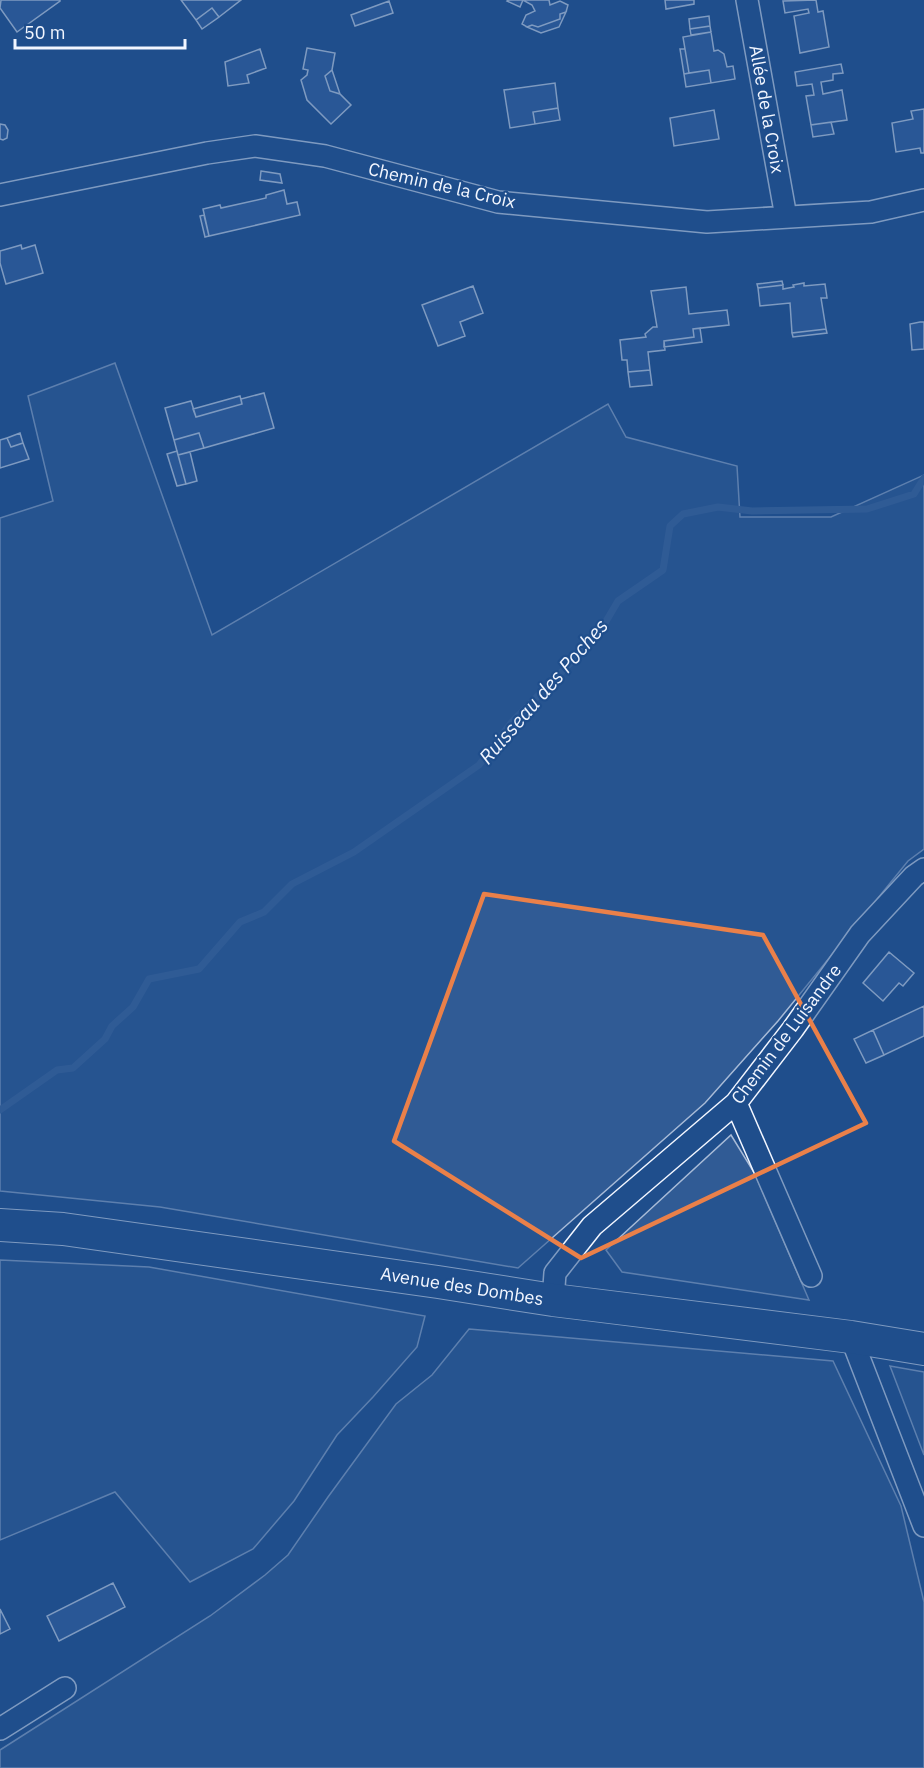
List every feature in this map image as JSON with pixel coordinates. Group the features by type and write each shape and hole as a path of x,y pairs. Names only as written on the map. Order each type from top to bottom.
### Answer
{"main road":[{"name":"Avenue des Dombes","path":"0,1225 63,1229 438,1281 553,1300 851,1337 924,1349"}],"street":[{"name":"Allée de la Croix","path":"747,0 786,217"},
{"name":"Chemin de la Croix","path":"0,195 207,153 255,146 325,156 498,202 707,222 871,212 924,201"},
{"name":"Chemin de Luisandre","path":"553,1300 555,1273 592,1226 736,1103 793,1029 860,934 924,868"},
{"path":"736,1103 811,1276"},
{"path":"851,1337 924,1526"},
{"path":"0,1729 65,1688"}],"highlighted area":[{"path":"484,894 763,935 866,1123 581,1258 394,1141"}],"shaded area":[{"path":"115,363 212,635 608,404 626,437 737,466 740,517 831,517 924,475 924,849 908,861 778,1021 705,1103 518,1268 160,1207 0,1191 0,518 53,501 28,396"},
{"path":"731,1135 755,1174 809,1300 622,1272 606,1250"},
{"path":"0,1260 149,1267 425,1316 417,1347 337,1435 294,1501 253,1549 190,1582 115,1492 0,1540"},
{"path":"469,1329 833,1361 901,1506 924,1602 924,1768 0,1768 0,1750 210,1616 288,1555 396,1404 432,1375"},
{"path":"890,1366 924,1372 924,1455"}],"building":[{"path":"1,0 60,1 17,32 0,8"},
{"path":"181,0 241,0 219,17 212,8 196,20"},
{"path":"508,0 523,0 520,7"},
{"path":"523,0 549,0 550,5 560,1 568,5 566,12 560,14 560,19 538,27 532,25 527,27 522,24 526,15 535,11 532,5"},
{"path":"665,0 694,0 694,4 666,9"},
{"path":"816,0 818,12 823,11 829,47 800,53 794,16 809,13 808,9 785,13 783,1"},
{"path":"389,1 393,13 355,26 351,15"},
{"path":"212,8 219,17 202,29 196,20"},
{"path":"566,12 559,27 541,33 527,27 532,25 538,27 560,19 560,14"},
{"path":"709,16 710,26 690,29 689,19"},
{"path":"710,26 711,32 691,35 690,29"},
{"path":"711,32 714,51 718,50 724,54 727,67 733,66 735,79 711,83 709,70 689,73 683,37"},
{"path":"307,48 335,53 332,70 325,76 330,91 340,94 351,105 331,124 307,100 301,80 307,75 308,70 303,69"},
{"path":"260,49 266,68 247,75 249,83 228,86 225,62"},
{"path":"680,49 685,49 689,73 684,74"},
{"path":"841,64 843,73 833,74 833,80 821,82 823,94 842,90 847,120 811,125 806,96 814,95 812,84 797,86 795,72"},
{"path":"332,70 340,94 330,91 325,76"},
{"path":"709,70 711,83 686,87 684,74"},
{"path":"555,83 558,108 533,112 535,124 510,128 504,90"},
{"path":"558,108 560,120 535,124 533,112"},
{"path":"924,109 924,153 921,153 920,148 896,152 892,123 913,119 911,111"},
{"path":"714,110 719,139 674,146 670,118"},
{"path":"831,122 834,134 813,137 811,125"},
{"path":"0,124 5,125 8,130 7,138 3,140 0,139"},
{"path":"261,171 280,174 282,183 260,180"},
{"path":"284,190 287,204 297,202 300,215 209,236 203,209 220,205 221,208 266,198 266,195"},
{"path":"204,215 209,236 205,237 200,216"},
{"path":"21,245 22,249 35,245 43,273 6,284 0,263 0,251"},
{"path":"782,281 783,285 758,288 757,284"},
{"path":"804,283 804,286 825,284 827,298 821,298 826,329 792,333 790,303 760,306 758,288 783,285 783,289"},
{"path":"473,286 483,313 460,322 465,336 438,346 422,305"},
{"path":"686,287 689,314 727,310 729,325 693,329 694,337 664,341 665,350 648,352 650,370 628,372 627,360 622,360 620,340 646,337 645,334 653,327 657,327 651,291"},
{"path":"924,322 924,349 912,350 910,324"},
{"path":"700,328 702,342 664,347 664,341 694,337 693,329"},
{"path":"826,329 827,333 793,337 792,333"},
{"path":"650,370 652,385 630,387 628,372"},
{"path":"264,393 274,428 204,448 199,433 174,440 165,408 191,401 196,417 242,404 241,399"},
{"path":"240,396 242,404 196,417 193,409"},
{"path":"20,433 23,443 11,447 7,438"},
{"path":"199,433 204,448 178,455 174,440"},
{"path":"7,438 11,447 23,443 29,459 0,468 0,440"},
{"path":"177,451 186,484 177,486 167,454"},
{"path":"190,452 197,481 186,484 178,455"},
{"path":"889,952 914,973 903,986 899,983 883,1001 863,983"},
{"path":"924,1006 924,1036 884,1055 873,1030"},
{"path":"873,1030 884,1055 866,1063 854,1039"},
{"path":"113,1583 125,1607 59,1641 47,1616"},
{"path":"0,1609 10,1629 0,1634"}],"waterway":[{"name":"Ruisseau des Poches","path":"0,1110 57,1070 73,1068 105,1039 112,1026 133,1007 149,979 199,969 240,922 264,912 292,884 354,852 479,765 511,723 598,635 618,601 663,570 670,526 683,514 718,507 752,511 867,509 914,494 924,478"}]}
